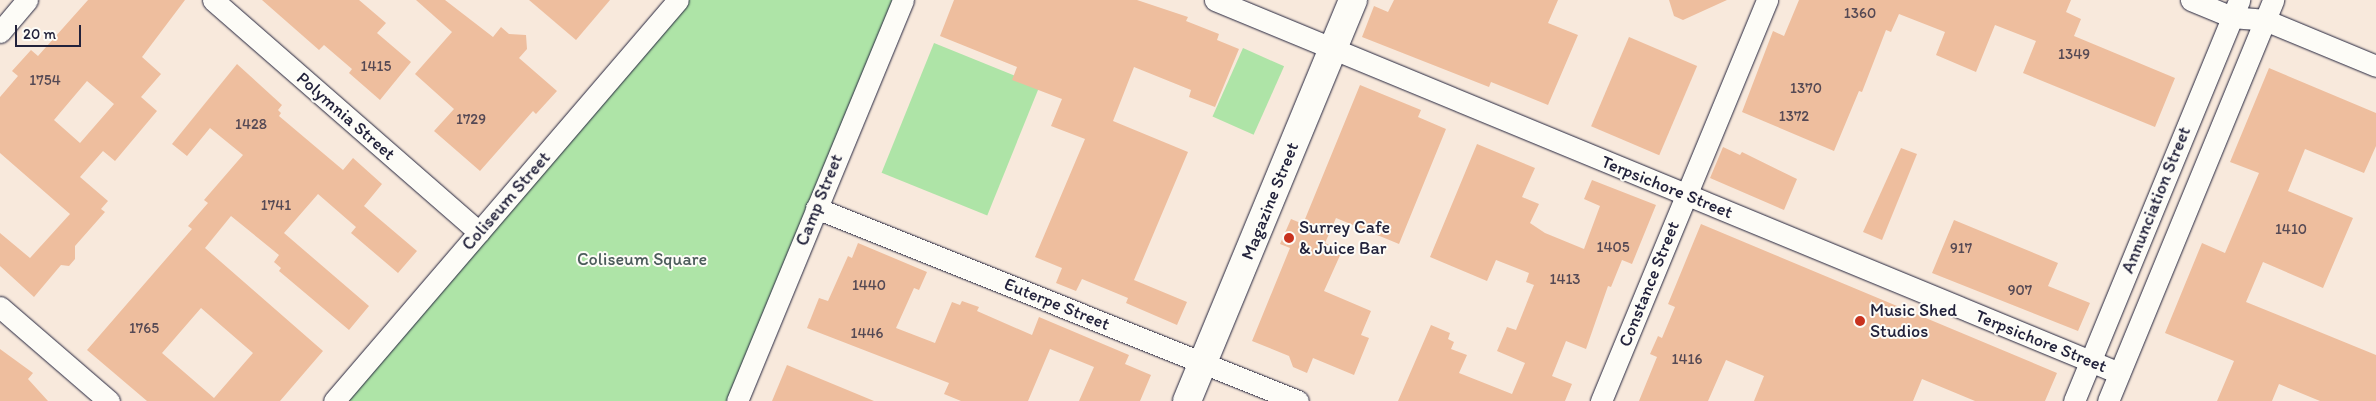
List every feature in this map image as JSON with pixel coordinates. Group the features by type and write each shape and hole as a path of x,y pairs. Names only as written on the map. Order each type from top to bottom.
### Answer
{"street":[{"path":"0,32 27,0"},
{"name":"Polymnia Street","path":"213,0 479,232"},
{"name":"Coliseum Street","path":"334,401 678,0"},
{"name":"Camp Street","path":"737,401 903,0"},
{"name":"Terpsichore Street","path":"1214,0 2120,373"},
{"name":"Magazine Street","path":"1187,401 1353,0"},
{"name":"Constance Street","path":"1601,401 1767,0"},
{"path":"2191,0 2236,8 2376,66"},
{"name":"Annunciation Street","path":"2108,401 2273,0"},
{"name":"Annunciation Street","path":"2074,401 2236,8"},
{"name":"Euterpe Street","path":"816,208 1298,401"},
{"path":"0,307 108,401"}],"green space":[{"name":"Coliseum Square","path":"678,0 903,0 737,401 334,401"},
{"path":"934,43 1040,86 987,216 882,173"},
{"path":"1243,48 1284,66 1254,135 1212,117"}],"building":[{"path":"88,0 185,0 142,57 161,74 141,97 157,111 115,161 103,151 80,177 108,201 101,209 105,212 75,246 75,259 69,266 61,265 34,297 0,266 0,233 30,258 70,214 0,153 0,97 18,76 12,71 31,50 38,56","holes":["87,81 114,104 80,143 54,120"]},
{"path":"262,0 359,0 386,23 377,33 411,62 380,100 349,73 352,69 324,45 319,50"},
{"path":"416,0 445,0 493,37 501,27 509,34 526,35 527,49 519,58 557,91 536,114 533,111 480,171 434,131 454,109 415,74 452,32"},
{"path":"529,0 610,0 576,40"},
{"path":"954,0 1137,0 1188,17 1186,21 1219,34 1217,40 1239,49 1215,107 1189,97 1191,90 1134,67 1113,121 1188,152 1134,280 1187,302 1177,325 1126,303 1128,298 1082,279 1076,291 1056,283 1062,268 1035,257 1085,139 1051,126 1062,99 1012,80 1017,67 940,36"},
{"path":"1394,0 1558,0 1548,23 1578,35 1548,105 1491,82 1489,87 1362,37 1374,6 1388,12"},
{"path":"1669,0 1727,0 1683,20 1674,16"},
{"path":"1799,0 2071,0 2066,12 2081,19 2074,36 2175,78 2155,127 2023,73 2036,41 1995,25 1976,72 1936,55 1945,32 1899,14 1891,32 1886,30 1862,92 1859,91 1834,151 1742,112 1773,31 1784,36"},
{"path":"1629,37 1697,66 1659,155 1591,126"},
{"path":"237,64 282,105 278,110 281,113 279,116 343,170 353,158 382,184 364,206 417,251 398,273 351,233 356,227 318,194 284,233 369,306 349,330 279,271 281,268 274,262 279,255 231,216 205,248 323,351 280,401 147,401 87,350 192,229 188,226 208,203 204,200 243,155 210,128 187,156 172,144","holes":["201,308 253,353 214,398 162,353"]},
{"path":"2269,68 2376,113 2376,146 2364,173 2305,149 2288,191 2353,218 2323,288 2263,262 2246,302 2376,355 2376,401 2320,401 2279,384 2272,401 2217,401 2234,361 2165,333 2202,243 2225,253 2259,173 2230,162"},
{"path":"1360,85 1421,110 1418,117 1446,129 1399,244 1336,218 1325,243 1342,251 1324,291 1371,311 1361,335 1369,338 1354,375 1313,358 1307,373 1293,367 1289,356 1252,341 1290,248 1280,244 1291,219 1303,224"},
{"path":"1477,144 1535,168 1522,197 1539,204 1530,223 1545,233 1584,249 1600,206 1584,199 1592,180 1656,205 1632,264 1622,260 1611,287 1608,286 1586,349 1566,341 1552,376 1572,384 1565,401 1398,401 1431,325 1450,333 1448,339 1454,342 1451,349 1467,355 1459,373 1512,394 1525,363 1497,351 1507,327 1516,330 1534,285 1526,282 1529,273 1496,260 1487,281 1430,257"},
{"path":"1723,147 1740,155 1742,152 1797,179 1784,210 1710,178"},
{"path":"1901,148 1917,154 1882,240 1863,232"},
{"path":"1954,220 2058,263 2048,286 2090,303 2078,331 1932,273"},
{"path":"1701,224 2057,373 2045,401 1975,401 1922,379 1913,401 1754,401 1764,376 1726,360 1708,401 1639,401 1657,357 1650,354 1658,336 1662,338 1675,307 1668,304"},
{"path":"858,243 927,272 919,290 914,288 896,328 935,343 952,302 960,305 962,301 979,307 977,311 1032,335 1039,317 1129,355 1125,364 1151,375 1140,401 1079,401 1094,367 1050,349 1028,401 961,401 944,394 949,383 807,328 819,298 828,301 848,256 852,258"},
{"path":"0,349 33,373 28,379 48,401 0,401"},
{"path":"787,365 874,401 772,401"}],"place":[{"name":"Surrey Cafe & Juice Bar","path":"1289,238"},
{"name":"Music Shed Studios","path":"1860,321"}]}
